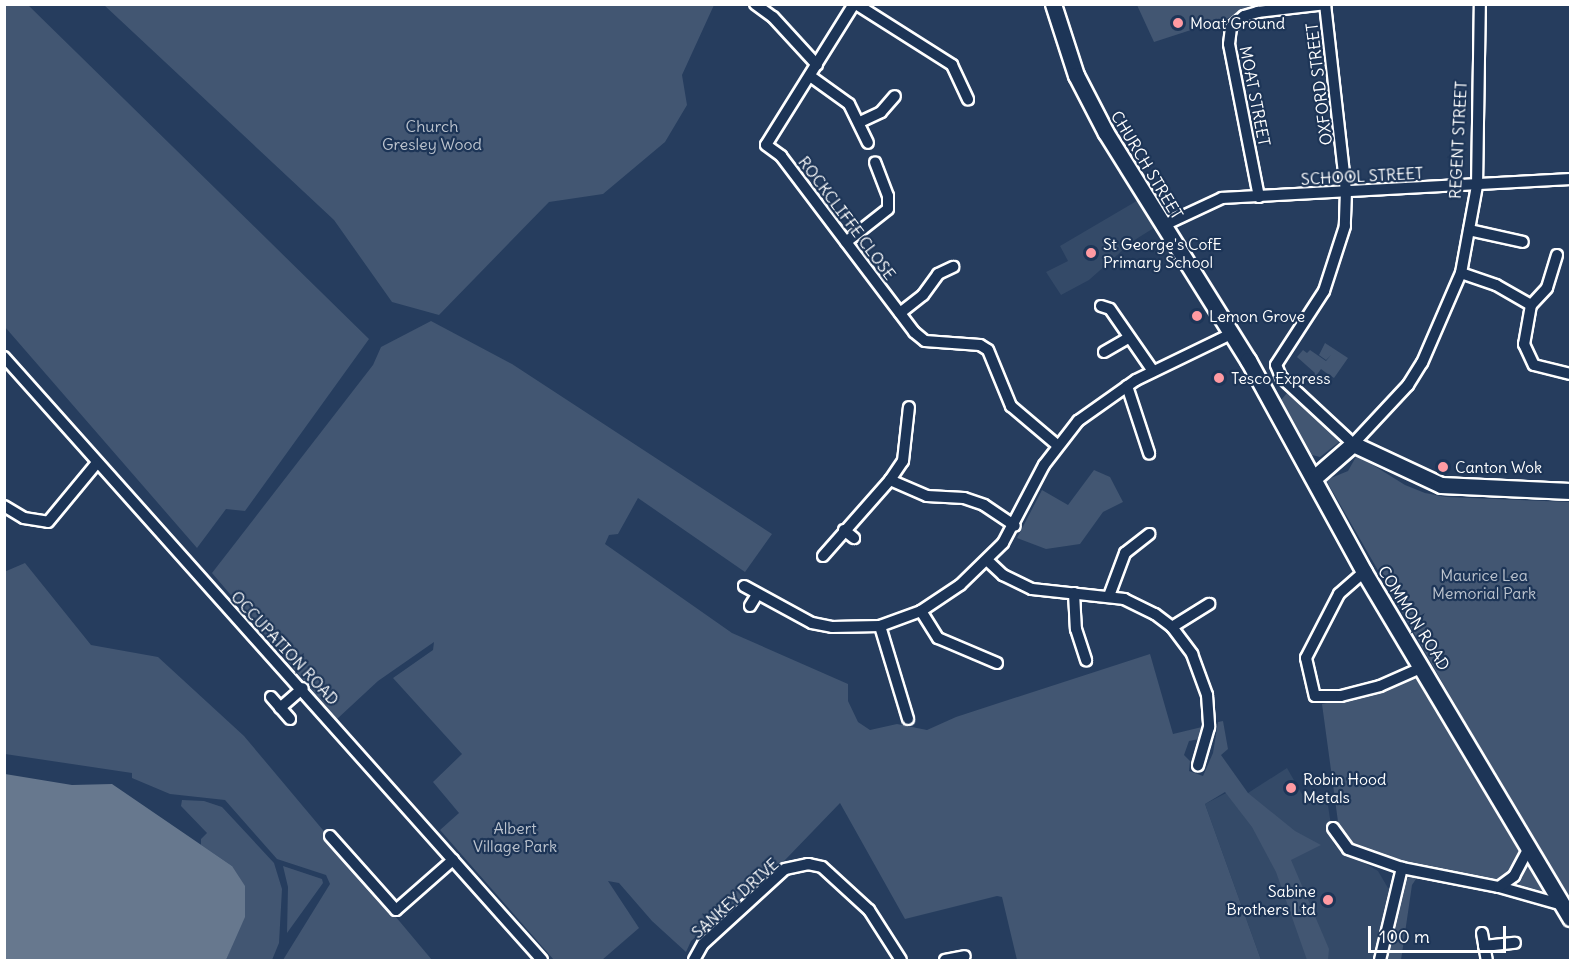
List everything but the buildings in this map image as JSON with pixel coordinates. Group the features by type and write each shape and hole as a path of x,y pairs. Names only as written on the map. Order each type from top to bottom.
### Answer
{"street":[{"path":"755,4 773,17 817,65"},
{"path":"868,143 860,122 849,104 810,76 855,4 952,65 968,100"},
{"name":"CHURCH STREET","path":"1053,4 1076,75 1106,134 1231,334"},
{"name":"REGENT STREET","path":"1315,477 1353,444 1408,385 1422,363 1461,273 1477,186 1480,4"},
{"name":"OXFORD STREET","path":"1325,5 1346,191 1345,226 1329,280 1308,320 1276,365 1281,377 1353,444"},
{"name":"MOAT STREET","path":"1259,197 1229,44 1231,27 1244,16 1258,12 1325,5"},
{"name":"ROCKCLIFFE CLOSE","path":"810,76 766,145 781,156 900,313 925,341 980,345 988,350 1011,406 1057,445"},
{"path":"860,122 881,112 895,96"},
{"path":"846,242 888,209 888,196 875,162"},
{"name":"SCHOOL STREET","path":"1162,226 1211,200 1570,179"},
{"path":"1469,230 1523,242"},
{"path":"1557,255 1547,288 1531,305 1524,344 1534,364 1570,374"},
{"path":"900,313 923,295 938,274 953,267"},
{"path":"1461,273 1496,285 1531,305"},
{"path":"1101,306 1110,309 1153,371"},
{"path":"744,586 812,623 854,629 880,626 921,611 988,561 1015,526 1057,445 1078,421 1127,386 1153,371 1231,334"},
{"name":"COMMON ROAD","path":"1231,334 1315,477 1364,572 1423,667 1567,912"},
{"path":"1104,352 1128,338"},
{"name":"OCCUPATION ROAD","path":"4,357 96,464 303,688 542,960"},
{"path":"1127,386 1149,453"},
{"path":"823,556 890,480 903,461 902,423 909,407"},
{"path":"1353,444 1441,484 1570,491"},
{"path":"4,506 24,518 48,522 96,464"},
{"path":"890,480 927,496 964,498 984,505 1015,526"},
{"path":"844,530 854,538"},
{"path":"1108,596 1125,554 1149,534"},
{"path":"988,561 1003,575 1032,589 1108,596 1136,603 1172,627 1192,654 1207,695 1209,727 1198,765"},
{"path":"1364,572 1339,594 1306,657 1315,696 1341,696 1380,686 1423,667"},
{"path":"1074,593 1076,629 1086,660"},
{"path":"750,606 757,595"},
{"path":"1172,627 1209,604"},
{"path":"921,611 938,638 997,663"},
{"path":"880,626 908,719"},
{"path":"280,708 303,688"},
{"path":"887,695 898,692"},
{"path":"271,697 290,719"},
{"path":"1333,828 1348,849 1402,868 1499,887 1567,912"},
{"path":"330,836 404,920"},
{"path":"1499,887 1514,876 1529,848"},
{"path":"396,910 453,860"},
{"name":"SANKEY DRIVE","path":"694,960 702,944 785,869 808,864 822,867 869,910 900,960"},
{"path":"1380,960 1402,868"},
{"path":"1482,933 1486,960"},
{"path":"1484,946 1515,943"},
{"path":"945,960 965,957"}],"shaded area":[{"name":"St George's CofE Primary School","path":"1140,199 1157,226 1133,241 1089,280 1061,295 1046,272 1068,261 1060,246"},
{"path":"1287,768 1307,803 1327,799 1334,845 1378,871 1388,888 1400,891 1385,960 1261,960 1205,804 1232,790 1248,793"},
{"path":"5,774 72,785 112,784 232,866 245,886 245,917 226,960 5,960"}],"green space":[{"path":"4,5 28,5 369,339 245,511 226,509 197,548 5,327"},
{"name":"Church Gresley Wood","path":"104,5 714,5 682,75 687,105 665,142 603,194 549,202 439,315 392,302 334,220"},
{"name":"Moat Ground","path":"1137,5 1268,5 1154,42"},
{"name":"Albert Village Park","path":"431,321 512,364 772,534 745,572 638,498 618,534 609,535 605,544 732,633 848,684 848,701 858,722 870,730 897,724 927,730 956,717 1150,654 1173,734 1202,727 1199,739 1189,741 1184,755 1190,761 1189,771 1203,776 1213,753 1218,722 1223,721 1228,749 1221,755 1248,793 1295,831 1321,845 1291,860 1329,949 1328,960 1307,960 1276,872 1252,827 1225,792 1205,804 1261,960 1017,960 1002,897 997,896 905,919 840,803 786,859 691,941 686,952 652,921 619,883 608,881 639,928 602,960 554,960 440,830 459,813 433,782 462,754 393,678 433,650 434,642 378,681 337,719 212,573 373,365 381,347"},
{"path":"1325,343 1348,358 1334,378 1331,376 1323,385 1329,375 1321,369 1310,384 1315,373 1297,357 1303,350 1307,353 1310,350 1326,361 1331,355 1326,360 1319,355"},
{"path":"1287,393 1338,437 1339,442 1320,457 1312,455 1281,400"},
{"name":"Maurice Lea Memorial Park","path":"1357,455 1405,485 1425,493 1446,497 1570,502 1570,904 1326,480 1348,471"},
{"path":"1094,470 1110,477 1123,502 1103,512 1080,544 1046,549 1017,538 1042,490 1068,505"},
{"path":"25,563 91,645 158,657 244,736 432,960 283,960 330,884 326,875 277,859 225,800 170,794 132,778 132,773 5,754 4,572"},
{"path":"1421,673 1522,849 1511,872 1497,881 1436,870 1354,846 1339,829 1322,704 1386,690"},
{"path":"182,800 204,801 222,807 274,863 282,889 279,943 272,960 226,960 232,945 232,866 201,845 201,839 207,833 181,806"},
{"path":"1530,857 1551,893 1544,897 1517,889"},
{"path":"283,866 322,879 323,883 287,933 288,887"},
{"path":"1410,876 1418,876 1412,885 1401,960 1385,960 1404,882"}],"place":[{"name":"Moat Ground","path":"1178,23"},
{"name":"St George's CofE Primary School","path":"1091,253"},
{"name":"Lemon Grove","path":"1197,316"},
{"name":"Tesco Express","path":"1219,378"},
{"name":"Canton Wok","path":"1443,467"},
{"name":"Robin Hood Metals","path":"1291,788"},
{"name":"Sabine Brothers Ltd","path":"1328,900"}]}
